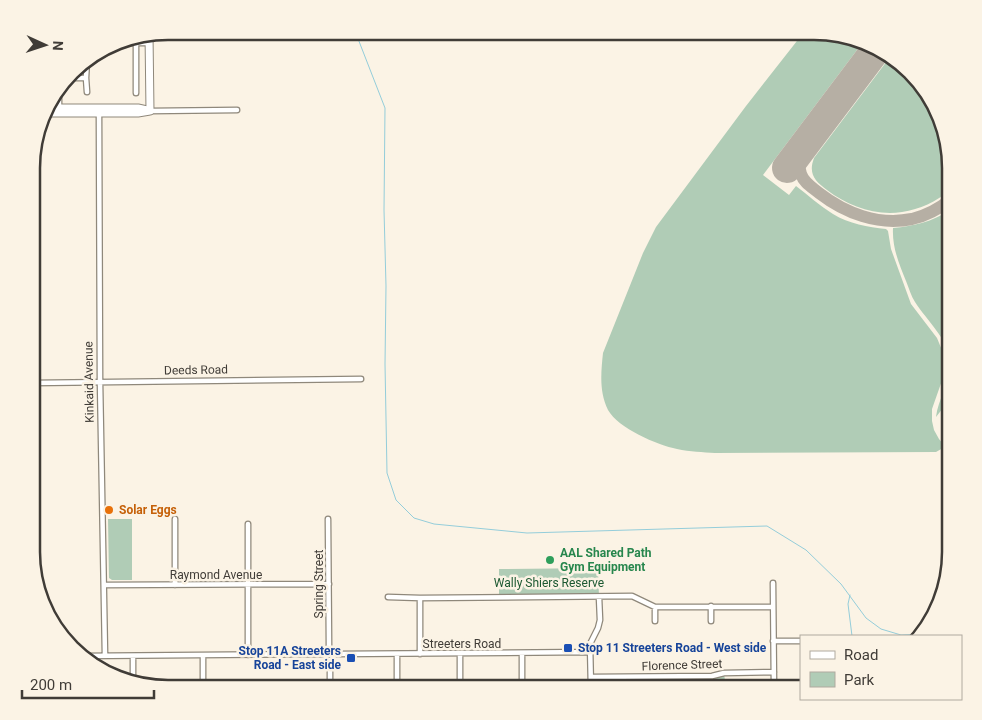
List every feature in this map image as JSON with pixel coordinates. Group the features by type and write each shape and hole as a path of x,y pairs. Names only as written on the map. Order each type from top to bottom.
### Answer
{"street":[{"path":"139,43 149,43 150,111"},
{"path":"136,44 136,93"},
{"path":"86,70 87,92"},
{"path":"78,78 86,78"},
{"path":"59,101 59,108"},
{"path":"55,108 138,113 150,111 237,110"},
{"path":"53,113 99,110"},
{"name":"Kinkaid Avenue","path":"99,110 100,381 105,656"},
{"name":"Deeds Road","path":"40,383 361,379"},
{"path":"175,519 175,585"},
{"name":"Spring Street","path":"328,519 329,648"},
{"path":"248,524 248,655"},
{"path":"773,583 774,680"},
{"name":"Raymond Avenue","path":"104,586 329,584"},
{"path":"591,677 590,644 600,620 599,596"},
{"path":"388,597 632,596 655,607 773,607"},
{"path":"420,598 420,654"},
{"path":"711,606 711,621"},
{"path":"655,607 655,621"},
{"path":"773,641 800,641"},
{"path":"323,654 324,650 329,648 334,650 334,658 330,660"},
{"name":"Streeters Road","path":"335,654 590,652"},
{"path":"522,653 522,680"},
{"path":"94,656 323,654"},
{"path":"323,654 326,659 330,660"},
{"path":"397,654 397,680"},
{"path":"460,654 460,680"},
{"path":"133,656 134,675"},
{"path":"203,656 204,680"},
{"path":"330,660 330,680"},
{"name":"Florence Street","path":"591,677 712,676 724,673 774,672"}],"green space":[{"path":"798,40 839,42 858,48 763,175 789,195 796,186 823,208 839,217 888,231 891,249 911,304 937,338 942,350 942,381 932,409 934,430 942,443 942,449 936,452 715,453 687,451 659,444 639,435 620,423 608,410 601,382 603,353 643,253 656,227"},
{"path":"886,62 910,84 929,111 940,143 942,196 909,211 892,213 872,211 844,201 819,183 812,173 814,158"},
{"path":"942,215 942,339 912,297 896,255 893,235 893,228 923,223"},
{"path":"942,395 942,409 936,417 937,410"},
{"path":"108,519 132,519 132,580 112,580 109,578"},
{"name":"Wally Shiers Reserve","path":"598,568 599,597 499,597 499,569"},
{"path":"724,673 725,680 703,680 703,676"}],"waterway":[{"path":"359,40 385,108 384,210 387,473 396,500 414,518 434,524 527,533 767,526 806,550 841,584 866,618 881,629 901,635"},
{"path":"850,595 848,604 852,635"},
{"path":"901,635 911,635"}],"taxiway":[{"path":"803,147 800,157 802,177 819,193 851,212 874,219 899,221 922,216 942,206"}],"runway":[{"path":"787,168 872,54"}],"place":[{"name":"Solar Eggs","path":"109,510"},
{"name":"AAL Shared Path Gym Equipment","path":"550,560"},
{"name":"Stop 11 Streeters Road - West side","path":"568,648"},
{"name":"Stop 11A Streeters Road - East side","path":"351,658"}]}
